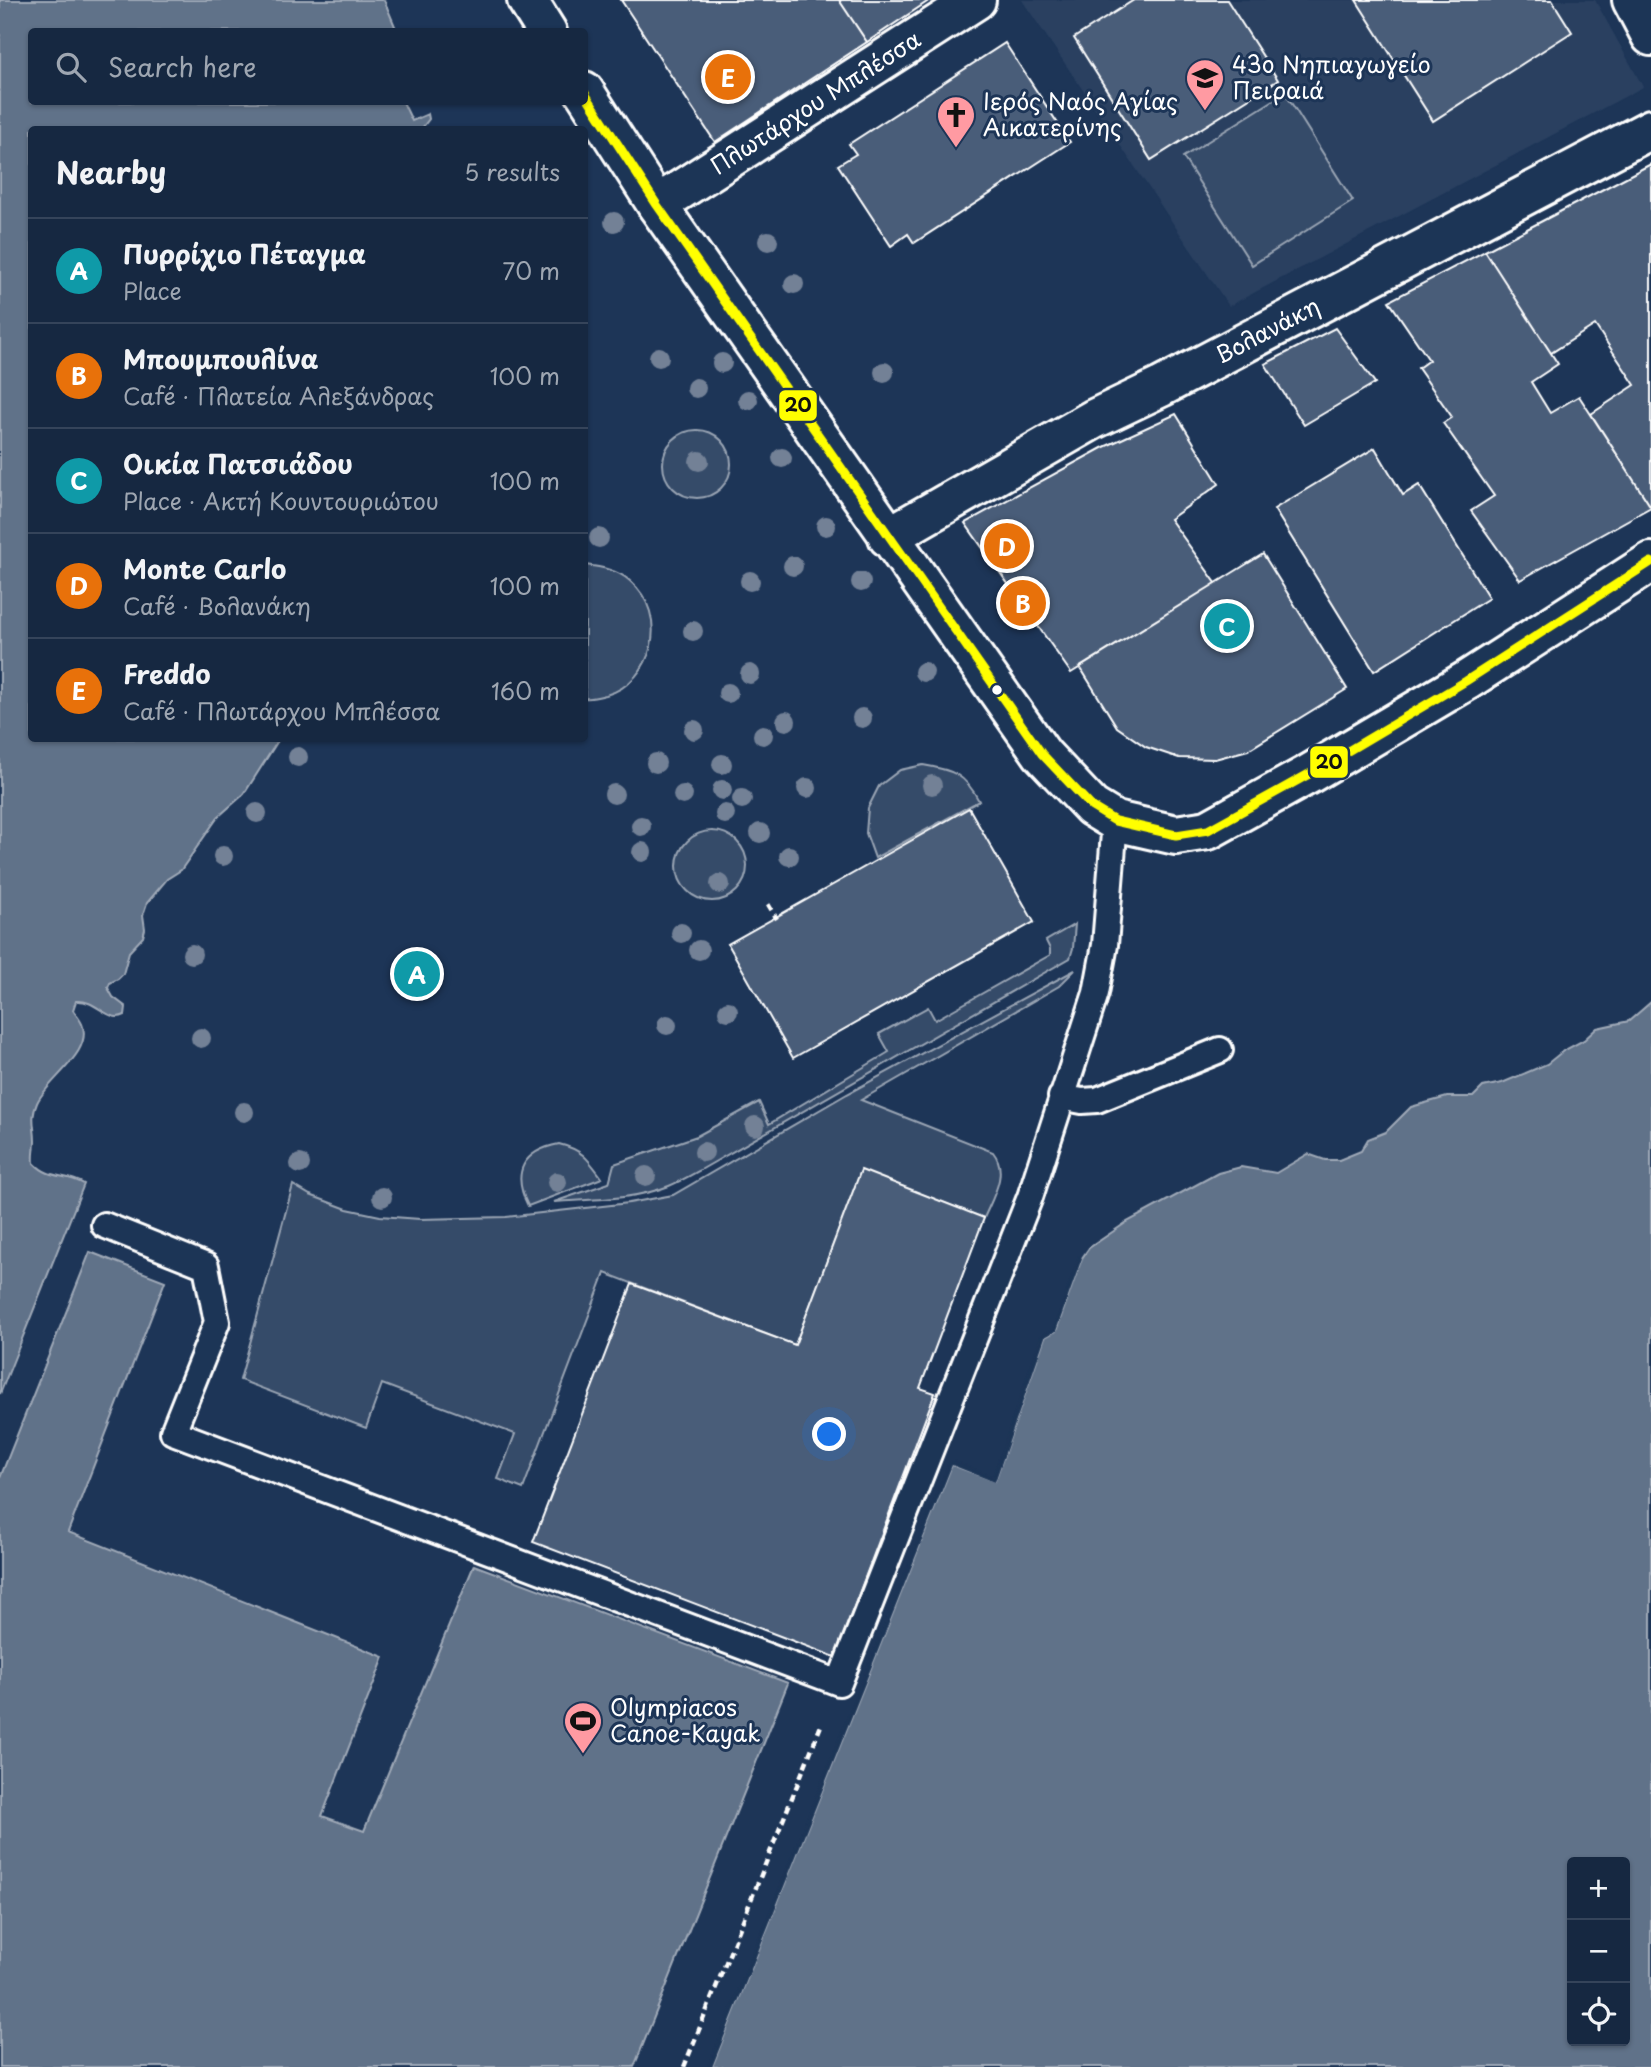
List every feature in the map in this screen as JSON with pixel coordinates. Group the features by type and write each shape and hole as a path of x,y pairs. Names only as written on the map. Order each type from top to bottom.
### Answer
{"main road":[{"path":"527,0 544,28"},
{"name":"Πλωτάρχου Μπλέσσα","path":"657,205 975,0"},
{"path":"1632,0 1651,36"},
{"path":"588,97 657,205 1042,754 1092,807 1115,821 1176,835 1208,830 1466,681 1651,562"},
{"name":"Βολανάκη","path":"888,537 1094,419 1161,387 1651,129"}],"lane":[{"path":"104,1225 206,1266 217,1322 173,1432 839,1683 1021,1219 1096,993 1102,965 1115,821"},
{"path":"1061,1097 1082,1101 1097,1100 1220,1050"}],"path":[{"path":"768,904 777,919"},
{"path":"684,2067 839,1683"}],"shaded area":[{"path":"0,0 384,0 396,28 28,28 28,105 404,105 412,121 428,114 429,119 424,126 28,126 28,742 277,742 244,794 218,817 181,870 167,879 147,903 143,915 143,937 129,952 123,974 110,983 108,988 113,997 126,1007 125,1015 113,1016 83,1001 76,1001 73,1010 82,1024 84,1034 76,1055 37,1103 33,1118 34,1163 46,1172 84,1184 0,1394"},
{"path":"1022,0 1595,0 1643,87 1229,306"},
{"path":"1285,93 1353,201 1252,265 1183,157"},
{"path":"690,430 704,430 716,435 726,445 731,464 726,483 716,493 704,498 690,498 678,493 668,483 663,471 663,457 668,445 678,435"},
{"path":"588,566 615,572 630,581 642,595 650,611 653,628 651,646 636,676 606,695 590,698"},
{"path":"923,765 957,775 969,785 979,801 875,858 866,833 868,808 879,786 900,770"},
{"path":"712,831 737,841 747,866 737,891 712,901 687,891 677,866 687,841"},
{"path":"1075,924 1070,958 687,1177 656,1191 642,1194 554,1202 609,1183 614,1164 697,1136 759,1102 769,1124 889,1052 879,1034 928,1007 935,1020 1050,955 1046,941"},
{"path":"1075,970 1059,986 861,1100 993,1152 998,1160 1000,1176 984,1218 861,1171 795,1345 605,1273 523,1489 498,1479 515,1434 382,1384 366,1428 240,1380 293,1185 310,1195 347,1209 380,1216 420,1219 506,1217 629,1203 673,1195 847,1094"},
{"path":"1651,1002 1651,2067 712,2067 952,1465 995,1481 1045,1337 1056,1331 1082,1258 1089,1248 1127,1222 1218,1173 1241,1167 1276,1173 1308,1154 1325,1160 1339,1160 1361,1151 1368,1139 1386,1132 1411,1107 1447,1097 1473,1097 1483,1087 1502,1083 1547,1064 1563,1051 1584,1040 1597,1028 1629,1021"},
{"path":"559,1144 584,1156 602,1178 528,1206 521,1183 524,1165 537,1152"},
{"path":"90,1252 165,1281 68,1532 384,1657 322,1816 364,1831 474,1565 788,1683 634,2067 0,2067 0,1478"}],"pier":[{"path":"1079,1256 1082,1258 1056,1331 1045,1337 995,1482 952,1465 712,2067 708,2067 949,1463 953,1461 993,1477 1041,1336 1054,1329"}],"building":[{"path":"621,0 839,0 867,42 715,142"},
{"path":"839,0 930,0 867,42"},
{"path":"1134,0 1227,0 1278,80 1151,160 1074,38"},
{"path":"1356,0 1552,0 1572,32 1433,121"},
{"name":"Ιερός Ναός Αγίας Αικατερίνης","path":"1005,43 1070,142 914,243 908,234 891,246 838,165 856,154 849,144"},
{"path":"1651,164 1651,507 1591,414 1635,385 1595,325 1551,353 1485,251"},
{"path":"1485,251 1558,364 1531,382 1550,413 1579,396 1651,507 1520,580 1471,511 1494,496 1443,423 1452,417 1418,368 1429,360 1389,301"},
{"path":"1335,328 1375,383 1304,425 1265,364"},
{"path":"1176,414 1219,484 1170,519 1216,583 1071,673 965,523 1102,448"},
{"path":"1375,448 1403,495 1419,485 1489,598 1374,671 1274,509"},
{"path":"1263,554 1347,689 1248,750 1215,759 1179,758 1146,747 1117,727 1080,667"},
{"path":"969,808 1034,922 793,1058 728,944"},
{"path":"861,1170 984,1218 920,1388 935,1393 835,1657 533,1542 632,1284 795,1345"}],"transit line":[{"name":"20","path":"588,98 657,205 1042,754 1092,807 1115,821 1176,835 1208,830 1466,681 1651,562"}],"place":[{"name":"Freddo","path":"728,77"},
{"name":"43o Νηπιαγωγείο Πειραιά","path":"1205,112"},
{"name":"Ιερός Ναός Αγίας Αικατερίνης","path":"956,149"},
{"name":"Monte Carlo","path":"1007,546"},
{"name":"Μπουμπουλίνα","path":"1023,603"},
{"name":"Οικία Πατσιάδου","path":"1227,626"},
{"name":"Πυρρίχιο Πέταγμα","path":"417,974"},
{"name":"Olympiacos Canoe-Kayak","path":"583,1755"}]}
